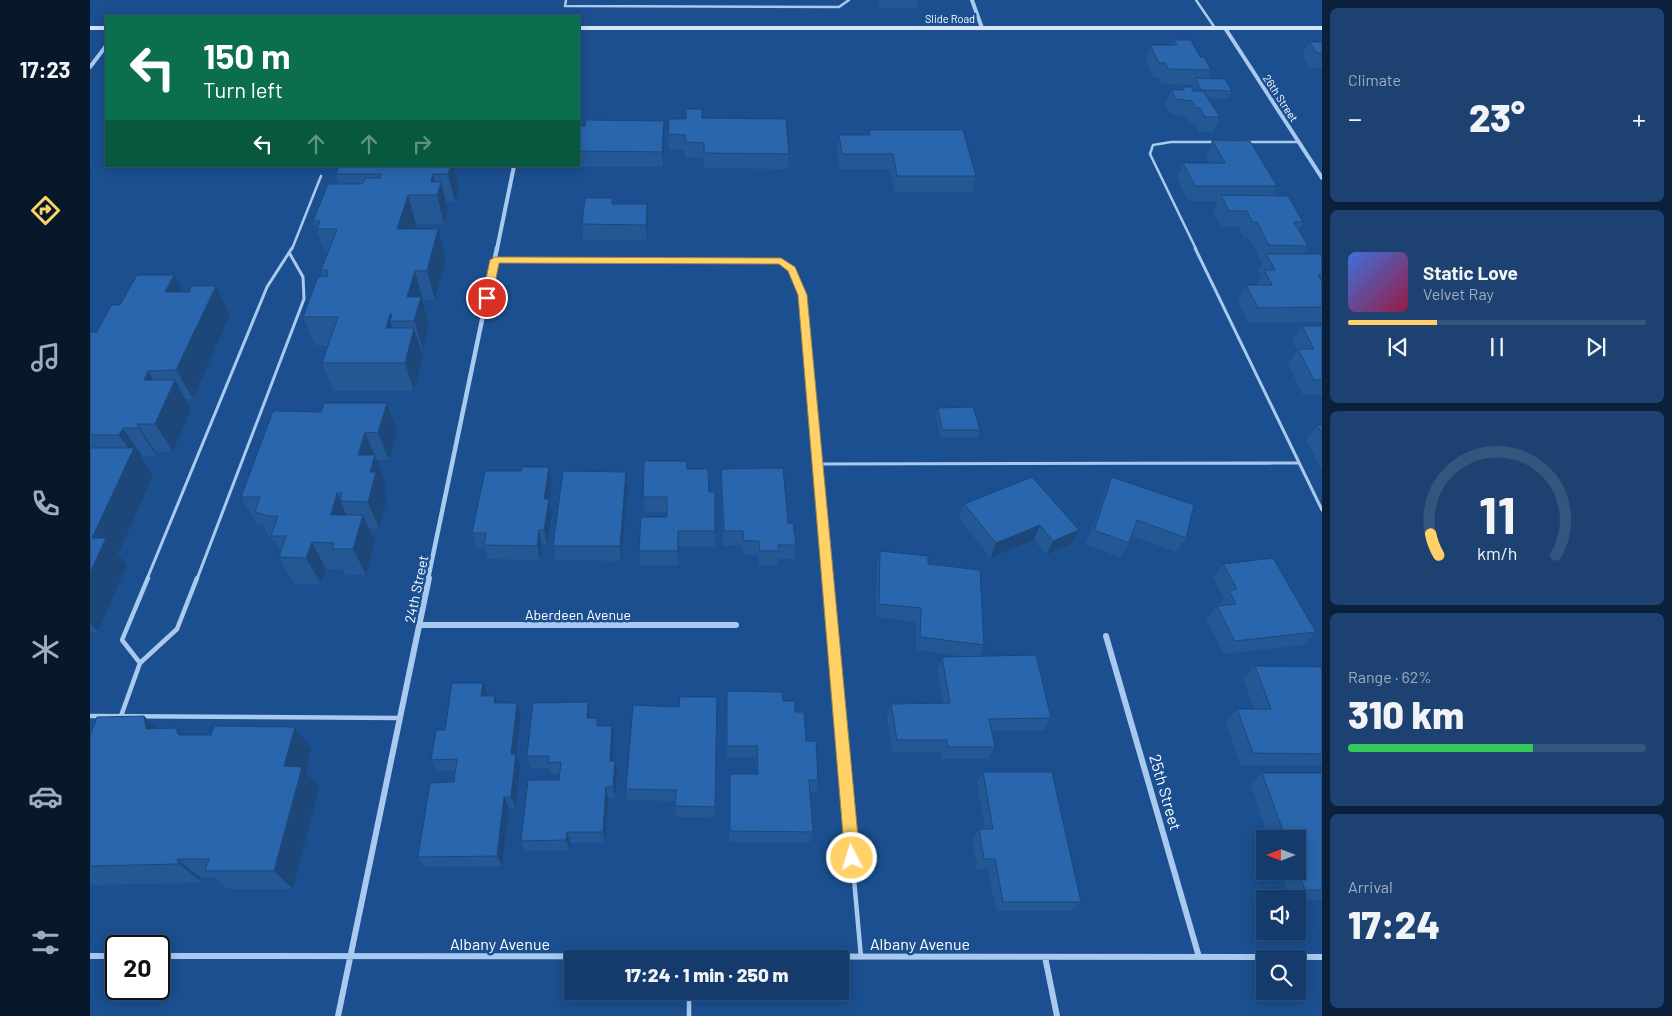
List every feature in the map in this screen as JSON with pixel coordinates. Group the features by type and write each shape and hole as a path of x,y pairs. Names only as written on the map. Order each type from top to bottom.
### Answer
{"main road":[{"path":"90,28 105,28"},
{"name":"Slide Road","path":"580,28 1322,28"}],"street":[{"path":"972,0 982,28"},
{"name":"26th Street","path":"1224,28 1322,178"},
{"path":"90,67 105,47"},
{"name":"24th Street","path":"338,1016 514,167"},
{"name":"Aberdeen Avenue","path":"420,625 736,625"},
{"name":"25th Street","path":"1106,636 1198,957"},
{"path":"90,956 105,956"},
{"name":"Albany Avenue","path":"170,956 564,957"},
{"name":"Albany Avenue","path":"849,957 1322,957"},
{"path":"1045,957 1057,1016"}],"lane":[{"path":"566,0 565,6 839,7 849,0"},
{"path":"1196,0 1215,28"},
{"path":"1220,142 1171,142 1153,145 1150,154 1322,510"},
{"path":"1240,142 1299,142"},
{"path":"140,663 122,640 268,287 290,254 321,176"},
{"path":"121,716 140,663 177,629 240,471 304,298 303,277 290,254"},
{"path":"495,260 781,261 792,269 802,295 861,957"},
{"path":"817,464 1299,463"},
{"path":"90,716 400,718"},
{"path":"689,1000 689,1016"}],"building":[{"path":"1174,40 1191,40 1200,57 1204,57 1211,70 1168,69 1165,63 1159,63 1150,45 1177,45"},
{"path":"1309,42 1322,42 1322,53 1317,53"},
{"path":"1195,78 1225,79 1232,91 1201,90"},
{"path":"1182,87 1191,87 1193,91 1203,91 1220,117 1205,117 1200,108 1196,108 1192,101 1176,99 1171,90 1184,90"},
{"path":"686,109 702,109 702,118 786,119 789,154 704,153 704,143 685,142 685,135 668,134 669,119 686,119"},
{"path":"586,120 664,121 662,152 580,151 580,126 585,126"},
{"path":"869,130 963,130 976,176 897,176 893,154 842,154 839,135 870,135"},
{"path":"1212,140 1250,141 1277,186 1195,186 1183,163 1225,163"},
{"path":"339,167 451,167 448,174 433,174 431,182 441,182 437,195 408,195 397,229 438,229 427,271 415,271 407,297 421,297 414,321 390,321 392,314 390,314 386,328 414,328 405,363 322,363 338,317 303,317 318,277 328,276 327,270 321,270 337,229 317,229 320,221 313,221 328,184 362,184 365,178 380,178 381,174 336,174"},
{"path":"1221,195 1288,196 1303,222 1294,222 1308,246 1269,245 1257,222 1252,222 1247,211 1229,211"},
{"path":"585,198 612,198 612,204 647,204 646,225 582,224"},
{"path":"1266,254 1320,254 1322,257 1322,275 1318,275 1322,281 1322,307 1258,308 1246,285 1272,285 1264,270 1275,270"},
{"path":"137,275 174,275 165,292 189,292 192,286 216,286 176,370 148,371 144,380 175,380 155,424 137,424 138,428 123,428 119,435 90,435 90,332 97,332 111,305 120,305"},
{"path":"1302,326 1322,326 1322,380 1314,380 1298,349 1314,349"},
{"path":"324,403 387,403 378,433 365,432 358,455 375,455 370,472 376,472 368,502 340,501 342,493 337,493 331,515 363,515 353,549 332,549 334,543 312,542 306,558 279,557 286,536 271,536 278,516 268,516 255,512 260,497 241,497 273,411 321,412"},
{"path":"973,407 980,430 942,430 938,408"},
{"path":"1317,425 1322,425 1322,434"},
{"path":"90,448 134,448 92,538 106,538 90,573"},
{"path":"644,461 687,461 687,469 708,469 709,492 715,492 715,531 678,531 678,551 639,551 641,517 667,517 667,497 643,497"},
{"path":"522,467 549,467 544,499 549,499 544,530 539,530 537,546 484,545 486,533 472,533 485,471 521,471"},
{"path":"783,468 788,523 793,523 796,545 778,545 779,551 760,551 759,541 744,541 743,531 724,531 721,469"},
{"path":"563,471 626,472 620,546 553,546"},
{"path":"1032,477 1079,530 1053,541 1040,525 996,543 964,504"},
{"path":"1112,477 1194,505 1186,538 1137,520 1129,543 1094,530"},
{"path":"880,551 928,556 928,564 980,570 984,645 920,637 921,608 879,604"},
{"path":"1273,558 1316,632 1235,641 1217,606 1236,604 1229,591 1237,589 1223,564"},
{"path":"1036,655 1051,718 989,719 995,747 948,747 947,740 897,740 891,704 950,703 942,657"},
{"path":"1255,666 1322,667 1322,754 1253,753 1237,709 1271,709"},
{"path":"452,683 483,683 481,696 495,696 494,703 517,703 511,754 516,754 511,797 504,797 497,856 418,857 430,783 454,782 457,759 431,760 436,730 445,730"},
{"path":"727,691 782,692 783,701 795,701 795,712 804,712 806,741 816,741 818,780 809,780 813,832 730,831 730,774 758,774 757,746 727,746"},
{"path":"680,697 717,697 715,807 675,806 676,790 626,789 633,705 679,707"},
{"path":"588,702 587,718 597,718 597,726 612,726 610,761 615,761 613,787 606,787 603,832 567,832 566,840 521,841 528,780 559,780 561,762 548,763 549,756 527,756 533,703"},
{"path":"144,716 146,729 175,728 179,735 211,735 214,726 295,727 284,766 302,767 274,871 205,871 209,859 177,859 179,864 90,866 90,736 97,717"},
{"path":"983,772 1052,772 1081,902 1003,902 995,859 984,859 979,829 993,829"},
{"path":"1262,773 1322,773 1322,890 1305,890 1302,880 1306,880 1306,830 1283,830"}],"route":[{"path":"487,298 495,260 781,261 792,269 802,295 852,858"}]}
